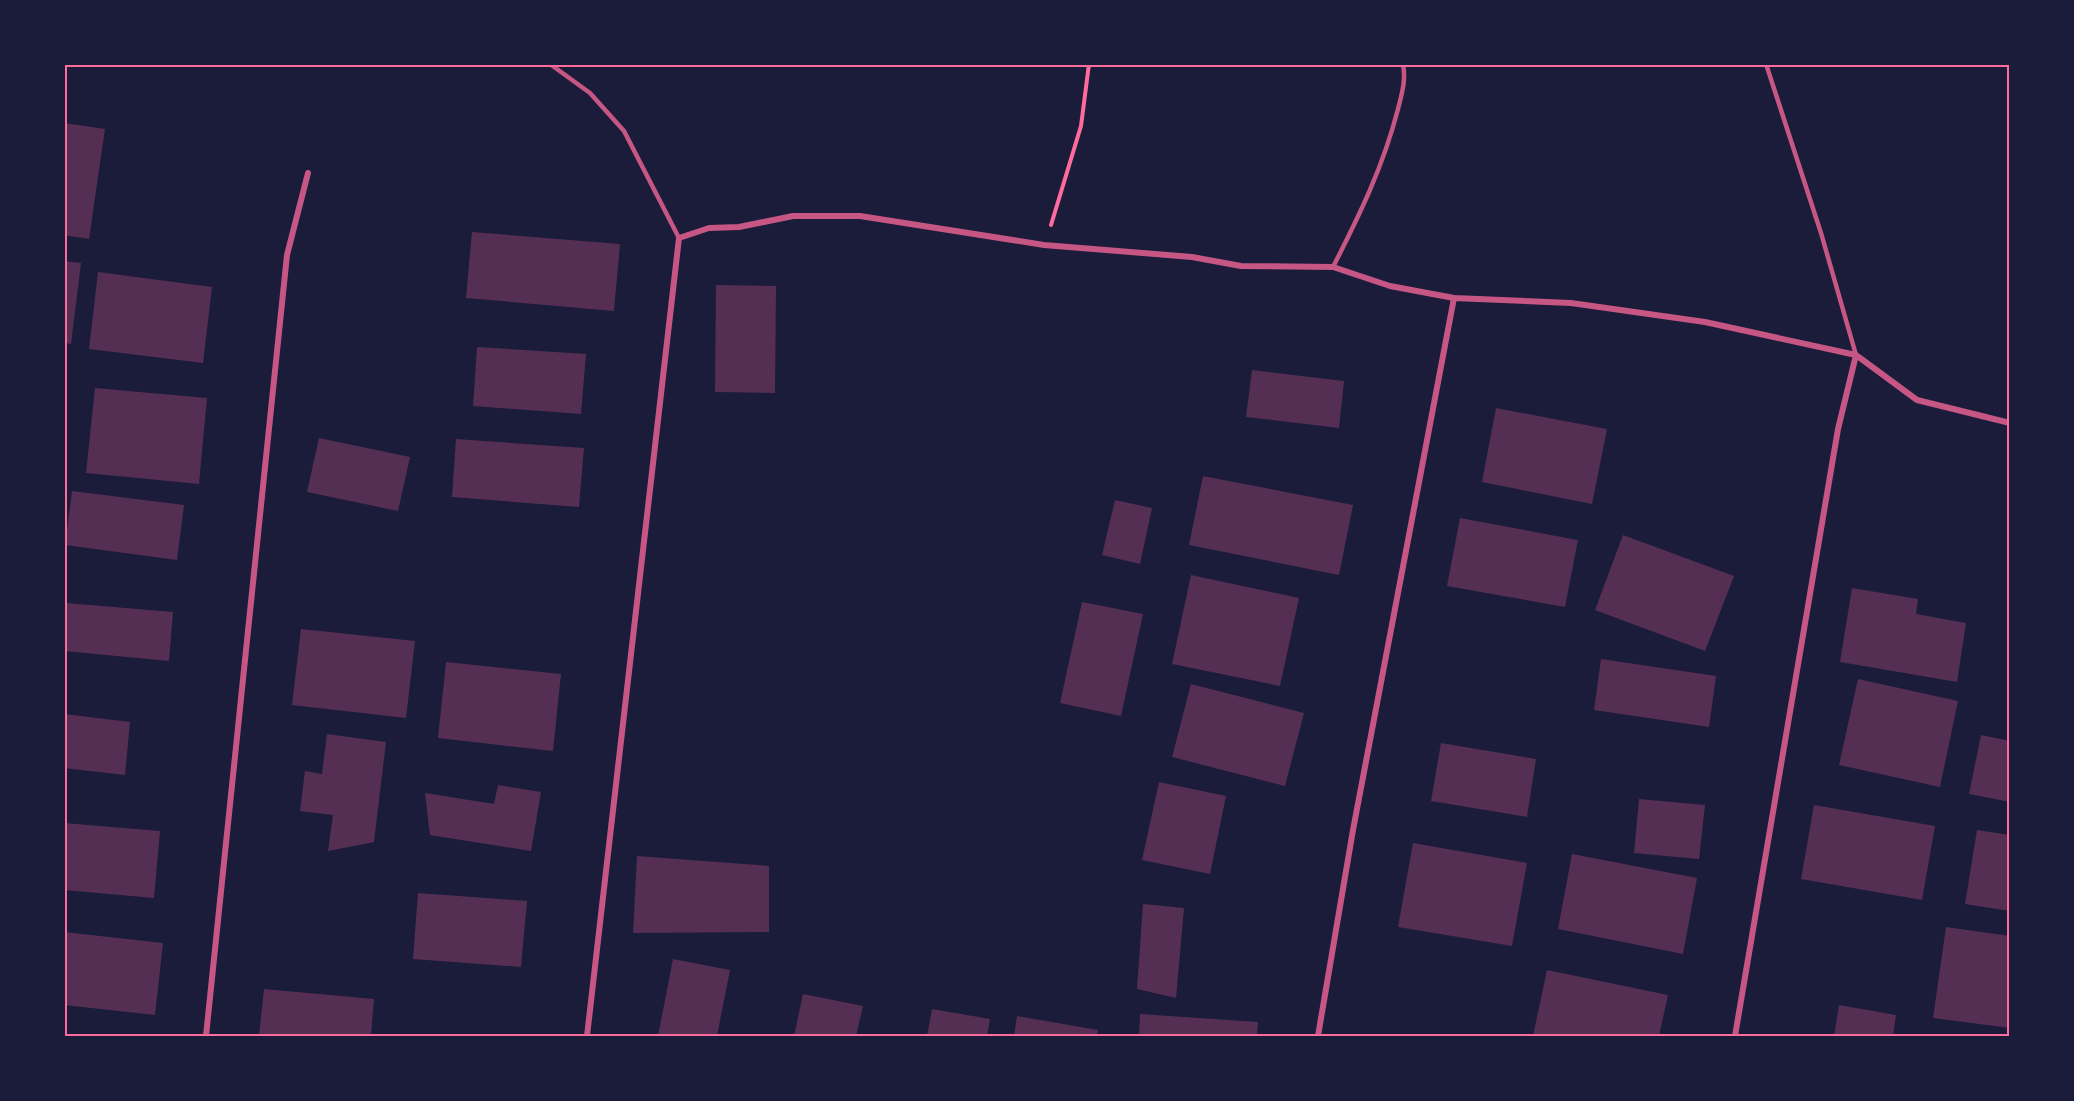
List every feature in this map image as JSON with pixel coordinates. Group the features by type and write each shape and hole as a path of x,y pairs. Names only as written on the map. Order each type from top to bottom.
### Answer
{"street":[{"path":"206,1036 287,255 308,173"},
{"path":"587,1036 679,238 709,228 739,227 793,216 860,216 1044,246 1192,257 1241,266 1333,267 1390,286 1454,298 1582,304 1706,322 1856,355 1917,400 2010,423"},
{"path":"1318,1036 1353,830 1454,298"},
{"path":"1735,1036 1838,429 1856,355"}],"lane":[{"path":"550,64 590,93 624,131 679,238"},
{"path":"1333,267 1370,193 1390,141 1406,78 1403,64"},
{"path":"1766,64 1821,233 1856,355"}],"path":[{"path":"1044,246 1081,126 1089,64"}],"building":[{"path":"64,123 105,129 89,239 64,235"},
{"path":"472,232 620,244 614,311 466,298"},
{"path":"64,261 81,263 71,344 64,343"},
{"path":"98,272 212,287 203,363 89,349"},
{"path":"716,285 776,286 775,393 715,392"},
{"path":"477,347 586,354 581,414 473,406"},
{"path":"1252,370 1344,381 1339,428 1246,417"},
{"path":"95,388 207,398 199,484 86,473"},
{"path":"1496,408 1607,429 1592,504 1482,482"},
{"path":"319,438 410,457 398,511 307,492"},
{"path":"456,439 584,448 579,507 452,497"},
{"path":"1203,476 1353,505 1339,575 1189,545"},
{"path":"72,491 184,505 177,560 65,545"},
{"path":"1115,500 1152,508 1140,564 1102,555"},
{"path":"1460,518 1578,540 1565,607 1447,586"},
{"path":"1623,535 1734,576 1705,651 1595,610"},
{"path":"1191,575 1299,598 1280,686 1172,664"},
{"path":"1852,588 1918,599 1916,614 1966,623 1957,682 1840,662"},
{"path":"1082,602 1143,614 1121,716 1060,703"},
{"path":"66,603 173,612 169,661 64,651"},
{"path":"301,629 415,641 406,718 292,705"},
{"path":"1601,659 1716,676 1709,727 1594,710"},
{"path":"446,662 561,674 553,751 438,738"},
{"path":"1858,679 1958,701 1940,787 1839,765"},
{"path":"1191,684 1304,713 1285,786 1172,757"},
{"path":"64,714 130,722 125,775 64,768"},
{"path":"327,734 386,742 374,842 328,851 333,815 300,811 305,771 322,774"},
{"path":"1981,735 2010,741 2010,802 1969,794"},
{"path":"1441,743 1536,759 1527,817 1431,801"},
{"path":"1159,782 1226,796 1210,874 1142,860"},
{"path":"498,785 541,792 531,851 430,835 425,793 494,804"},
{"path":"1639,799 1705,805 1699,859 1634,853"},
{"path":"1814,805 1935,826 1922,900 1801,879"},
{"path":"64,823 160,831 154,898 64,890"},
{"path":"1977,830 2010,835 2010,911 1965,904"},
{"path":"1413,843 1527,863 1512,946 1398,927"},
{"path":"1572,854 1697,878 1683,954 1558,929"},
{"path":"637,856 769,866 769,932 633,933"},
{"path":"418,893 527,901 521,967 413,959"},
{"path":"1143,904 1184,908 1176,998 1137,989"},
{"path":"1946,927 2010,936 2010,1028 1933,1018"},
{"path":"64,932 163,943 155,1015 64,1005"},
{"path":"673,959 730,970 717,1036 658,1036"},
{"path":"1547,970 1668,995 1659,1036 1533,1036"},
{"path":"264,989 374,999 371,1036 259,1036"},
{"path":"803,994 863,1006 856,1036 794,1036"},
{"path":"1839,1005 1896,1015 1893,1036 1834,1036"},
{"path":"932,1009 990,1019 987,1036 927,1036"},
{"path":"1140,1014 1258,1022 1257,1036 1139,1036"},
{"path":"1017,1016 1098,1030 1097,1036 1014,1036"}]}
